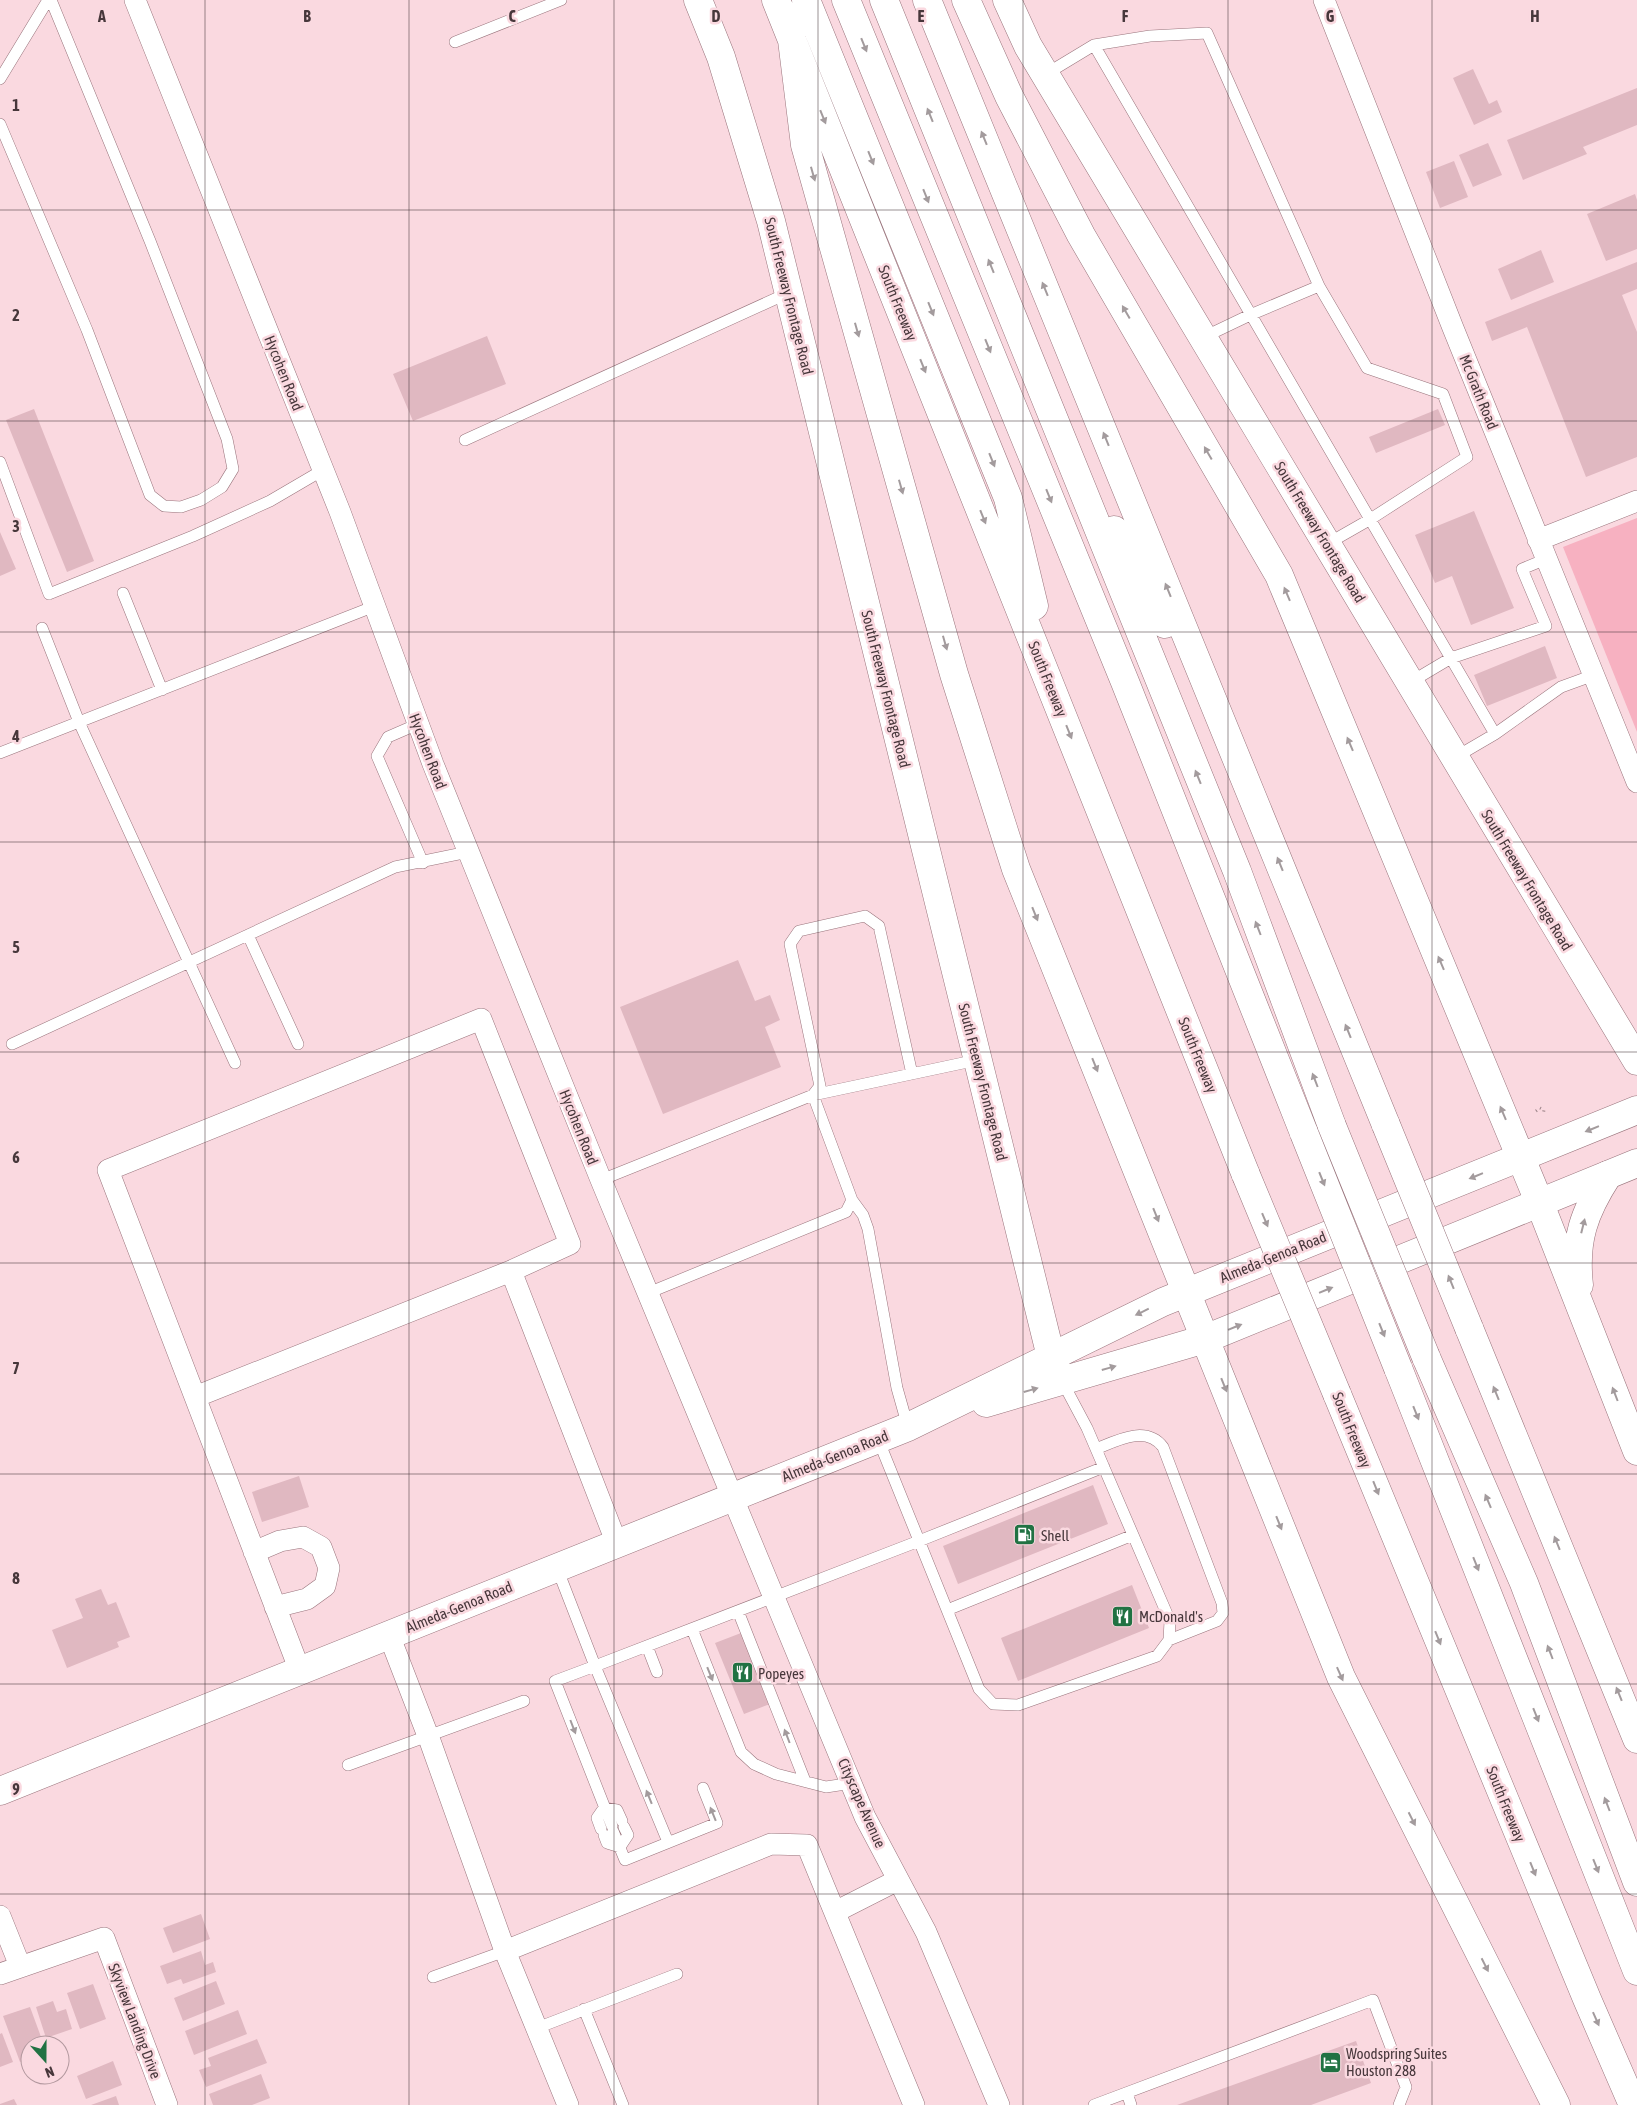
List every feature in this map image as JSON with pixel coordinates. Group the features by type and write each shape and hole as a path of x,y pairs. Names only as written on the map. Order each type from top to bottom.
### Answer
{"main road":[{"name":"South Freeway Frontage Road","path":"698,0 721,57 754,161 1051,1357 1062,1381"},
{"name":"South Freeway","path":"776,0 1246,1175 1587,1999 1633,2105"},
{"path":"806,0 1008,498 1056,700"},
{"path":"846,0 1125,682 1637,1971"},
{"path":"884,0 1237,871 1332,1126 1426,1357 1524,1584 1637,1882"},
{"path":"927,0 1637,1739"},
{"path":"966,0 1025,128 1080,235 1279,574 1540,1204 1637,1451"},
{"name":"South Freeway Frontage Road","path":"1007,0 1028,46 1637,1061"},
{"path":"792,40 805,145 972,737 1016,869 1341,1676 1556,2105"},
{"path":"1049,408 1233,748"},
{"name":"Almeda-Genoa Road","path":"0,1790 913,1425 1186,1292 1637,1110"},
{"name":"Almeda-Genoa Road","path":"913,1425 1205,1339 1637,1163"},
{"path":"1582,1309 1577,1262 1582,1226 1592,1200 1608,1175"}],"street":[{"name":"Hycohen Road","path":"135,0 323,470 468,852 732,1498"},
{"name":"Mc Grath Road","path":"1324,0 1538,540 1637,782"},
{"path":"1538,540 1637,501"},
{"path":"195,1397 511,1270 570,1244 481,1019 108,1170 300,1671"},
{"path":"511,1270 617,1544"},
{"name":"Cityscape Avenue","path":"732,1498 865,1817 926,1932 999,2105"},
{"path":"254,1552 280,1541 303,1537 321,1547 324,1554 329,1568 325,1586 307,1599 275,1607"},
{"path":"389,1635 428,1736 505,1951 568,2105"},
{"path":"505,1951 771,1844 807,1845 914,2105"},
{"path":"835,1912 898,1880"},
{"path":"0,1916 20,1966 0,1974"},
{"name":"Skyview Landing Drive","path":"20,1966 104,1938 167,2105"}],"lane":[{"path":"0,80 50,0"},
{"path":"0,124 86,330 150,495 164,506 181,507 201,500 222,487 233,469 227,439 150,241 50,0"},
{"path":"455,42 561,0"},
{"path":"1046,74 1094,45 1150,36 1207,33 1319,286 1367,368 1443,394 1468,457 1369,520 1327,544"},
{"path":"1094,45 1495,734"},
{"path":"1204,338 1250,315 1319,286"},
{"path":"465,440 788,293"},
{"path":"0,462 49,594 193,536 253,509 323,470"},
{"path":"1409,683 1451,658 1546,626 1522,569 1546,559"},
{"path":"123,593 162,690"},
{"path":"0,753 374,606"},
{"path":"42,628 79,722 235,1063"},
{"path":"1454,758 1495,734 1561,687 1594,676"},
{"path":"418,724 388,737 377,756 423,863"},
{"path":"12,1044 395,867 423,863 468,852"},
{"path":"812,1095 820,1086 790,944 799,931 864,916 880,926 912,1074"},
{"path":"248,935 298,1044"},
{"path":"601,1180 812,1095 977,1060"},
{"path":"812,1095 852,1200 863,1215 868,1229 897,1388 913,1425"},
{"path":"648,1292 846,1212 852,1200"},
{"path":"1062,1381 1104,1466 1170,1621 1169,1640"},
{"path":"878,1439 979,1688 992,1704 1018,1705 1157,1656 1169,1640 1217,1621 1223,1613 1222,1602 1163,1448 1156,1439 1146,1435 1133,1436 1096,1449"},
{"path":"703,1788 717,1823 626,1860 555,1681 774,1598 1104,1466"},
{"path":"947,1610 1133,1535"},
{"path":"557,1568 595,1666 668,1842"},
{"path":"738,1611 805,1781"},
{"path":"692,1629 741,1752 761,1767 826,1787 852,1783"},
{"path":"647,1646 657,1672"},
{"path":"348,1765 524,1700"},
{"path":"433,1977 505,1951"},
{"path":"537,2028 677,1974"},
{"path":"1094,2105 1373,2000 1406,2087 1399,2105"},
{"path":"584,2010 623,2105"},
{"path":"1127,2093 1131,2105"}],"path":[{"path":"1536,1111 1540,1108 1544,1110 1543,1115"}],"shaded area":[{"path":"1637,518 1637,732 1563,547"}],"building":[{"path":"1473,69 1489,104 1497,100 1502,112 1474,125 1453,78"},
{"path":"1637,88 1637,125 1583,147 1587,154 1523,180 1507,140"},
{"path":"1488,143 1502,175 1473,187 1459,155"},
{"path":"1454,161 1468,197 1440,208 1426,172"},
{"path":"1635,194 1637,200 1637,249 1606,261 1587,214"},
{"path":"1541,250 1554,282 1511,300 1498,269"},
{"path":"1637,262 1637,289 1622,295 1637,332 1637,457 1586,477 1527,327 1492,341 1485,322"},
{"path":"487,336 506,384 413,421 393,374"},
{"path":"34,409 94,561 67,572 6,420"},
{"path":"1438,409 1445,425 1376,453 1369,437"},
{"path":"1474,511 1514,608 1471,625 1452,576 1435,583 1415,535"},
{"path":"0,532 16,569 0,576"},
{"path":"1545,646 1557,678 1487,706 1474,675"},
{"path":"738,960 755,1001 770,995 780,1020 765,1027 781,1067 663,1114 620,1007"},
{"path":"299,1476 309,1507 262,1522 252,1492"},
{"name":"Shell","path":"1093,1485 1108,1524 958,1584 943,1546"},
{"path":"1132,1585 1149,1628 1018,1681 1001,1638"},
{"path":"101,1589 108,1605 116,1602 130,1637 117,1642 119,1647 67,1668 52,1630 83,1618 75,1599"},
{"name":"Popeyes","path":"741,1633 770,1704 744,1714 715,1643"},
{"path":"201,1914 210,1939 173,1953 163,1928"},
{"path":"201,1951 205,1965 213,1962 216,1972 183,1984 181,1979 167,1984 160,1966"},
{"path":"216,1981 225,2004 183,2021 174,1998"},
{"path":"93,1984 106,2019 80,2029 67,1993"},
{"path":"53,2001 57,2012 66,2009 72,2029 55,2035 45,2035 36,2007"},
{"path":"30,2007 40,2035 20,2035 20,2062 3,2016"},
{"path":"238,2010 247,2034 194,2055 185,2031"},
{"path":"2,2033 13,2062 0,2067 0,2034"},
{"path":"257,2039 267,2063 206,2087 199,2070 211,2066 208,2058"},
{"name":"Woodspring Suites Houston 288","path":"1356,2041 1371,2083 1311,2105 1177,2105"},
{"path":"113,2061 122,2085 86,2099 77,2076"},
{"path":"261,2074 270,2098 252,2105 213,2105 209,2094"},
{"path":"116,2096 119,2105 91,2105"},
{"path":"14,2099 17,2105 0,2105 0,2104"}],"place":[{"name":"Shell","path":"1025,1535"},
{"name":"McDonald's","path":"1123,1616"},
{"name":"Popeyes","path":"742,1673"},
{"name":"Woodspring Suites Houston 288","path":"1330,2062"}]}
